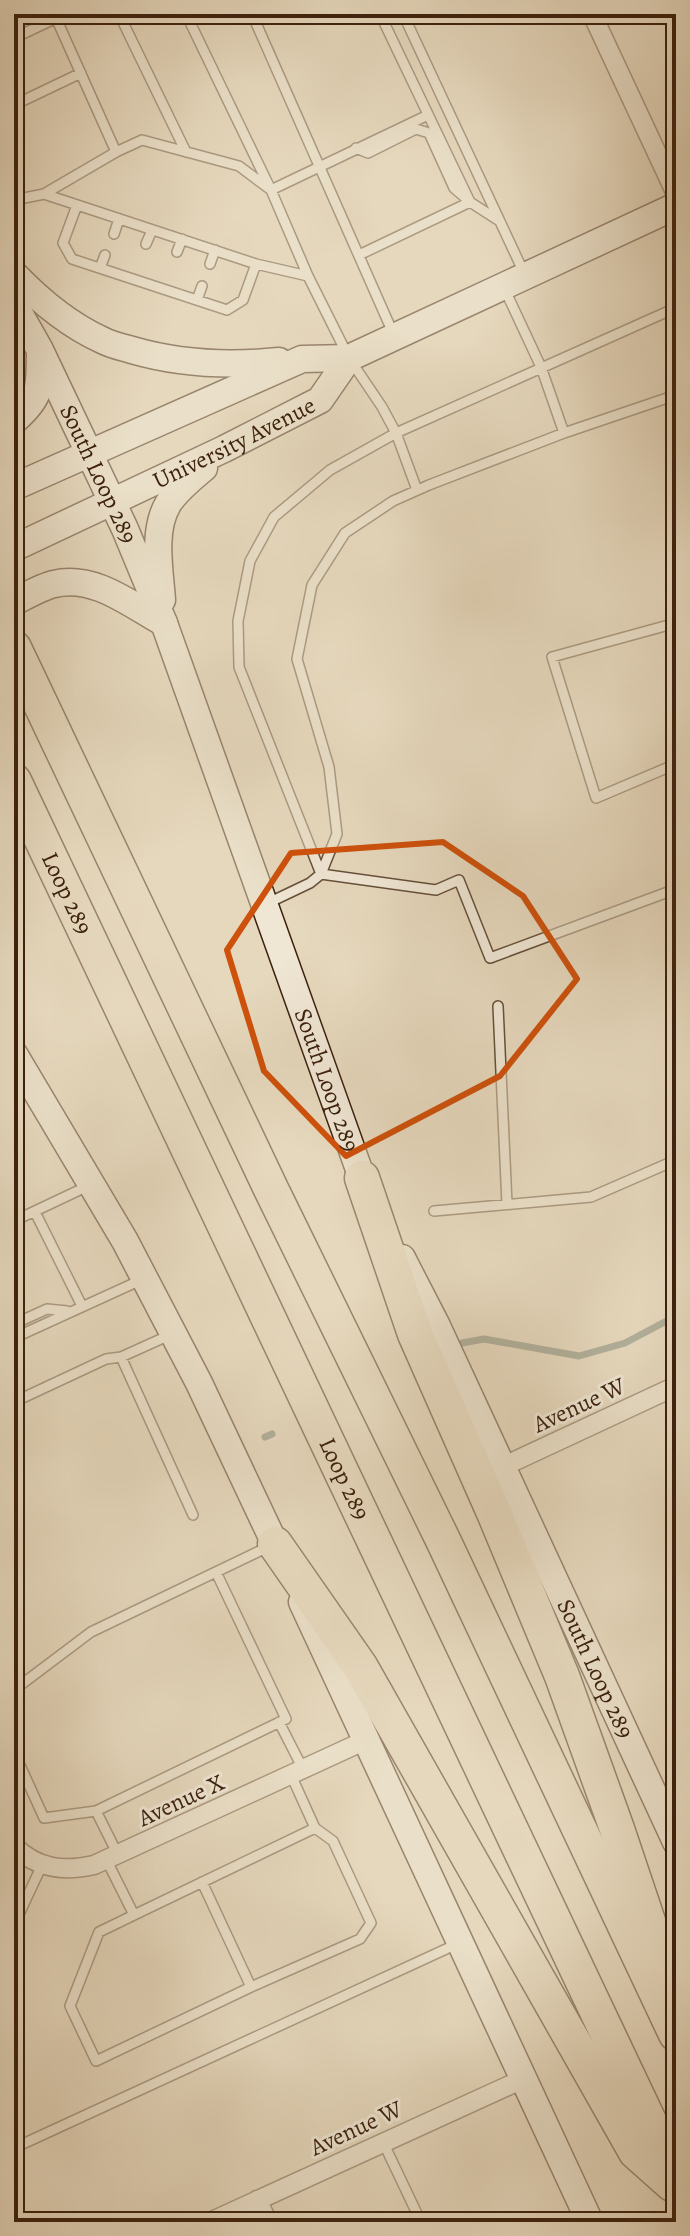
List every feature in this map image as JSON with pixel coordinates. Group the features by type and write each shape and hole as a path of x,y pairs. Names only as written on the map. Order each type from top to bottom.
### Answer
{"highway":[{"path":"15,651 271,1189 443,1540 676,2034"},
{"name":"Loop 289","path":"14,781 676,2178"},
{"path":"362,1178 415,1334 562,1676 676,2004"},
{"path":"275,1544 360,1666 636,2152 676,2187"}],"main road":[{"name":"University Avenue","path":"14,487 302,359 349,358 676,206"},
{"path":"14,274 65,319 104,342 152,356 200,363 248,364 302,359"},
{"name":"South Loop 289","path":"14,304 40,350 113,503 164,623 362,1178 437,1326 676,1842"},
{"path":"14,421 29,407 39,389 40,350"},
{"name":"University Avenue","path":"14,548 113,503 320,400 349,358"},
{"path":"164,623 160,522 168,503 224,449"},
{"path":"14,602 54,583 89,584 164,623"},
{"path":"17,1066 125,1241 173,1333 275,1544 590,2222"}],"street":[{"path":"592,14 676,194"},
{"name":"Avenue W","path":"502,1467 676,1386"},
{"name":"Avenue X","path":"42,1865 68,1870 113,1858 366,1740"},
{"path":"14,1846 42,1865"},
{"name":"Avenue W","path":"210,2222 523,2079"},
{"path":"257,2200 268,2222"}],"lane":[{"path":"119,14 186,152"},
{"path":"186,14 349,358 396,433 417,490"},
{"path":"252,14 395,337"},
{"path":"380,14 470,202"},
{"path":"403,14 500,221 514,281 564,433"},
{"path":"14,38 61,16 81,73 116,152"},
{"path":"14,105 81,73"},
{"path":"271,190 428,115"},
{"path":"356,148 368,153 416,129 429,133 454,188 500,221"},
{"path":"14,200 44,194 142,140 239,166 271,190"},
{"path":"44,194 256,264 308,276"},
{"path":"359,255 470,202"},
{"path":"77,205 63,243 72,259 227,310 243,300 256,264"},
{"path":"114,234 119,219"},
{"path":"146,244 152,230"},
{"path":"177,252 182,239"},
{"path":"210,264 215,250"},
{"path":"100,268 105,255"},
{"path":"134,279 138,266"},
{"path":"164,289 168,276"},
{"path":"197,300 202,286"},
{"path":"321,874 239,667 238,621 250,561 274,517 330,470 396,433 671,310 676,316"},
{"path":"265,905 310,883 321,874 337,834 329,767 297,659 312,585 345,533 393,501 417,490 564,433 676,395"},
{"path":"676,623 552,657 596,798 676,764"},
{"path":"321,874 436,890 459,880 490,958 676,889"},
{"path":"498,1006 507,1204"},
{"path":"434,1211 591,1197 676,1160"},
{"path":"14,1221 91,1185"},
{"path":"35,1212 82,1306"},
{"path":"14,1338 144,1279"},
{"path":"14,1324 47,1309 70,1311"},
{"path":"14,1402 106,1359 121,1357 173,1333"},
{"path":"121,1357 193,1515"},
{"path":"14,1690 91,1632 275,1544"},
{"path":"14,1752 44,1818 96,1811 286,1719 216,1572"},
{"path":"279,1722 315,1828 333,1841 371,1923 360,1939 96,2061 70,2006 99,1932 315,1828"},
{"path":"96,1811 134,1915"},
{"path":"14,1925 42,1865"},
{"path":"202,1882 251,1987"},
{"path":"14,2148 460,1942"},
{"path":"383,2142 421,2222"}],"highlighted area":[{"path":"443,842 523,896 577,979 500,1076 346,1156 264,1071 227,950 291,853"}],"waterway":[{"path":"462,1343 484,1339 579,1356 625,1343 676,1316"},
{"path":"265,1437 272,1434"}]}
